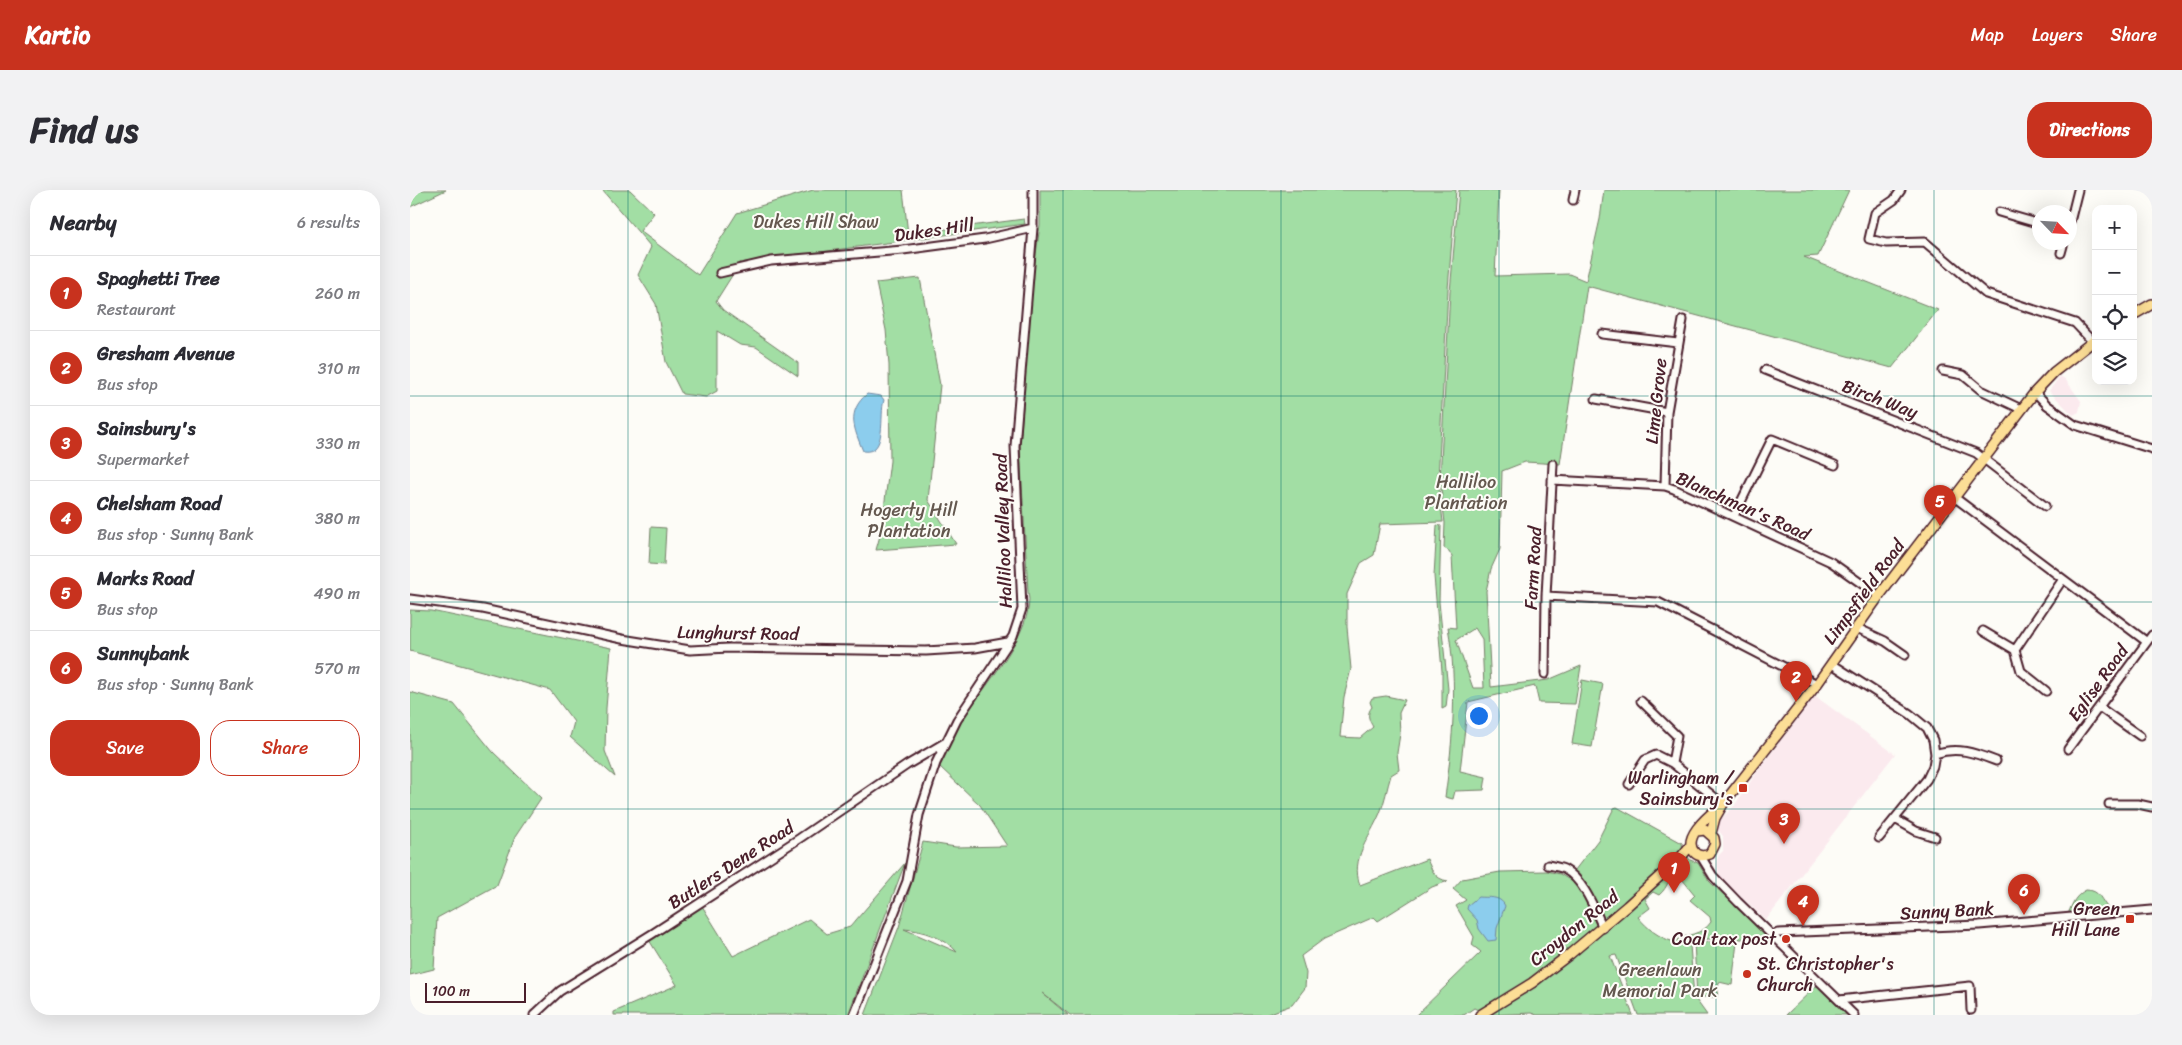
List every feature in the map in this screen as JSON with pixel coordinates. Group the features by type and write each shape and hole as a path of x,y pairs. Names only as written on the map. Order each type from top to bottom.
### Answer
{"main road":[{"path":"2137,313 2152,304"},
{"name":"Limpsfield Road","path":"1711,833 1715,818 1723,804 1832,664 1878,596 1982,458 2035,392 2054,372 2092,342"},
{"name":"Limpsfield Road","path":"1697,831 1710,814 1723,804"},
{"path":"1705,830 1711,833 1714,838 1715,844 1710,854 1695,851 1690,840 1697,831 1705,830"},
{"name":"Croydon Road","path":"1480,1015 1532,983 1603,928 1681,857 1695,851"}],"street":[{"name":"Halliloo Valley Road","path":"854,1015 907,881 919,815 936,763 960,714 1008,642 1019,620 1023,600 1015,446 1033,228 1033,190"},
{"path":"1573,200 1575,190"},
{"path":"1901,190 1894,200 1875,213 1870,239 1886,244 1925,242 1986,294 2075,323 2092,338"},
{"path":"2074,205 2078,190"},
{"path":"1999,212 2032,222"},
{"name":"Dukes Hill","path":"720,273 772,261 903,250 985,238 1033,228"},
{"name":"Lime Grove","path":"1664,486 1667,412 1683,320"},
{"path":"1602,334 1678,343"},
{"name":"Birch Way","path":"1765,370 1976,453 2045,506"},
{"path":"1943,371 1964,375 1982,390 2021,409"},
{"path":"2035,392 2047,405 2075,425 2152,449"},
{"path":"1596,399 1667,412"},
{"path":"1734,516 1772,439 1835,465"},
{"name":"Farm Road","path":"1545,674 1546,596 1553,464"},
{"name":"Blanchman's Road","path":"1552,480 1664,486 1674,489 1831,562 1878,596"},
{"path":"1954,497 2147,642"},
{"path":"2015,650 2063,579"},
{"path":"1546,596 1658,602 1817,684"},
{"name":"Lunghurst Road","path":"410,599 422,599 483,609 622,639 690,650 743,648 906,651 975,648 1008,642"},
{"path":"1857,628 1885,641 1905,655"},
{"path":"1983,631 2015,650 2021,671 2046,691"},
{"name":"Eglise Road","path":"2068,749 2152,635"},
{"path":"1832,664 1910,714 1927,728 1933,740 1935,754 1933,766 1927,779 1879,838"},
{"path":"1641,701 1677,736 1672,763"},
{"path":"2099,707 2140,736"},
{"name":"Butlers Dene Road","path":"534,1015 560,991 652,934 800,838 907,765 946,742"},
{"path":"1935,754 1949,749 1963,751 1996,761"},
{"path":"1629,784 1644,760 1656,755 1672,763 1723,804"},
{"path":"2109,804 2138,804 2152,807"},
{"path":"1895,819 1916,832 1935,837"},
{"path":"1695,851 1713,876 1738,902 1854,1015"},
{"path":"1708,867 1710,854"},
{"path":"1548,865 1564,870 1578,882 1592,902 1603,928"},
{"name":"Sunny Bank","path":"1774,935 1778,933 1979,924 2152,910"},
{"path":"1839,1000 1970,986 1971,1010"}],"shaded area":[{"path":"2060,376 2065,379 2081,401 2079,412 2073,415 2049,391"},
{"path":"1815,696 1895,754 1766,920 1722,878 1717,869 1716,862 1723,851 1723,836 1717,829 1722,818 1734,806 1759,769"}],"green space":[{"path":"410,190 446,190 410,207"},
{"name":"Dukes Hill Shaw","path":"602,190 630,190 654,213 640,231 698,275 737,213 813,190 903,190 908,234 1024,219 1025,224 740,263 716,301 723,310 798,363 798,376 756,347 740,345 717,331 717,391 706,397 682,394 666,362 656,304 638,275 651,247"},
{"path":"1040,190 1456,190 1448,289 1438,480 1443,522 1380,524 1374,555 1361,563 1347,594 1347,627 1351,669 1344,697 1340,737 1360,738 1373,727 1369,719 1372,698 1386,696 1405,700 1399,713 1400,734 1397,753 1399,770 1391,775 1380,813 1362,848 1358,866 1360,885 1427,859 1434,874 1448,881 1432,887 1378,921 1374,917 1324,939 1301,956 1306,973 1305,988 1292,1005 1265,1015 1070,1015 1042,993 1068,1015 865,1015 899,927 923,842 956,847 1007,846 980,805 939,766 958,727 1016,641 1024,624 1028,607 1020,447 1031,291 1040,225","holes":["904,929 940,939 957,952"]},
{"name":"Halliloo Plantation","path":"1459,190 1499,190 1495,276 1569,274 1586,281 1600,219 1604,190 1849,190 1818,256 1804,257 1938,310 1892,368 1587,286 1560,464 1525,462 1502,471 1500,549 1491,569 1486,591 1491,687 1548,680 1581,666 1575,704 1539,703 1535,686 1468,702 1460,771 1486,777 1484,790 1455,791 1453,799 1445,797 1454,691 1448,627 1456,628 1452,556 1444,548 1445,523 1440,480 1450,292","holes":["1475,628 1482,639 1484,688 1473,688 1456,640"]},
{"name":"Hogerty Hill Plantation","path":"920,278 940,385 928,500 956,544 876,550 881,532 890,461 889,365 886,330 876,283"},
{"path":"1437,525 1441,526 1439,602 1448,689 1446,707 1442,709 1442,671 1434,576"},
{"path":"651,527 666,528 664,565 649,564"},
{"path":"410,610 431,611 611,648 606,708 605,751 615,777 570,737 574,722 550,690 410,651"},
{"path":"1582,680 1603,684 1592,747 1572,744"},
{"path":"410,692 454,704 493,752 541,798 515,837 497,885 437,918 434,969 410,975"},
{"name":"Greenlawn Memorial Park","path":"1617,807 1682,843 1683,850 1690,860 1698,863 1709,881 1771,939 1708,939 1686,942 1690,945 1694,997 1707,1015 1638,1015 1616,955 1610,956 1633,1015 1537,1015 1531,1013 1488,1015 1474,1008 1464,1015 1416,1015 1481,952 1472,945 1474,937 1456,906 1466,900 1453,889 1462,879 1500,872 1547,871 1560,874 1568,879 1598,840 1614,808","holes":["1678,867 1682,879 1695,895 1690,900 1710,917 1711,922 1703,930 1674,942 1654,932 1638,917 1650,908 1645,899 1653,892 1659,895"]},
{"path":"905,863 848,1015 614,1015 614,1012 677,985 649,940 702,906 733,956 809,919 827,934 850,927"},
{"path":"2086,890 2091,890 2098,894 2110,910 2068,914 2075,900"},
{"path":"1694,942 1737,942 1732,985 1719,982 1717,997 1697,997"},
{"path":"1819,985 1849,1015 1786,1015 1815,987"}],"water":[{"path":"867,394 881,396 884,400 879,441 871,451 863,451 855,428 854,414 856,407"},
{"path":"1478,897 1490,897 1500,900 1505,906 1497,928 1496,940 1488,941 1479,929 1477,920 1467,909 1468,905"}],"place":[{"name":"Marks Road","path":"1940,526"},
{"name":"Gresham Avenue","path":"1796,702"},
{"name":"Warlingham / Sainsbury's","path":"1743,788"},
{"name":"Sainsbury's","path":"1784,844"},
{"name":"Spaghetti Tree","path":"1674,893"},
{"name":"Sunnybank","path":"2024,915"},
{"name":"Green Hill Lane","path":"2130,919"},
{"name":"Chelsham Road","path":"1803,926"},
{"name":"Coal tax post","path":"1786,939"},
{"name":"St. Christopher's Church","path":"1747,974"}]}
